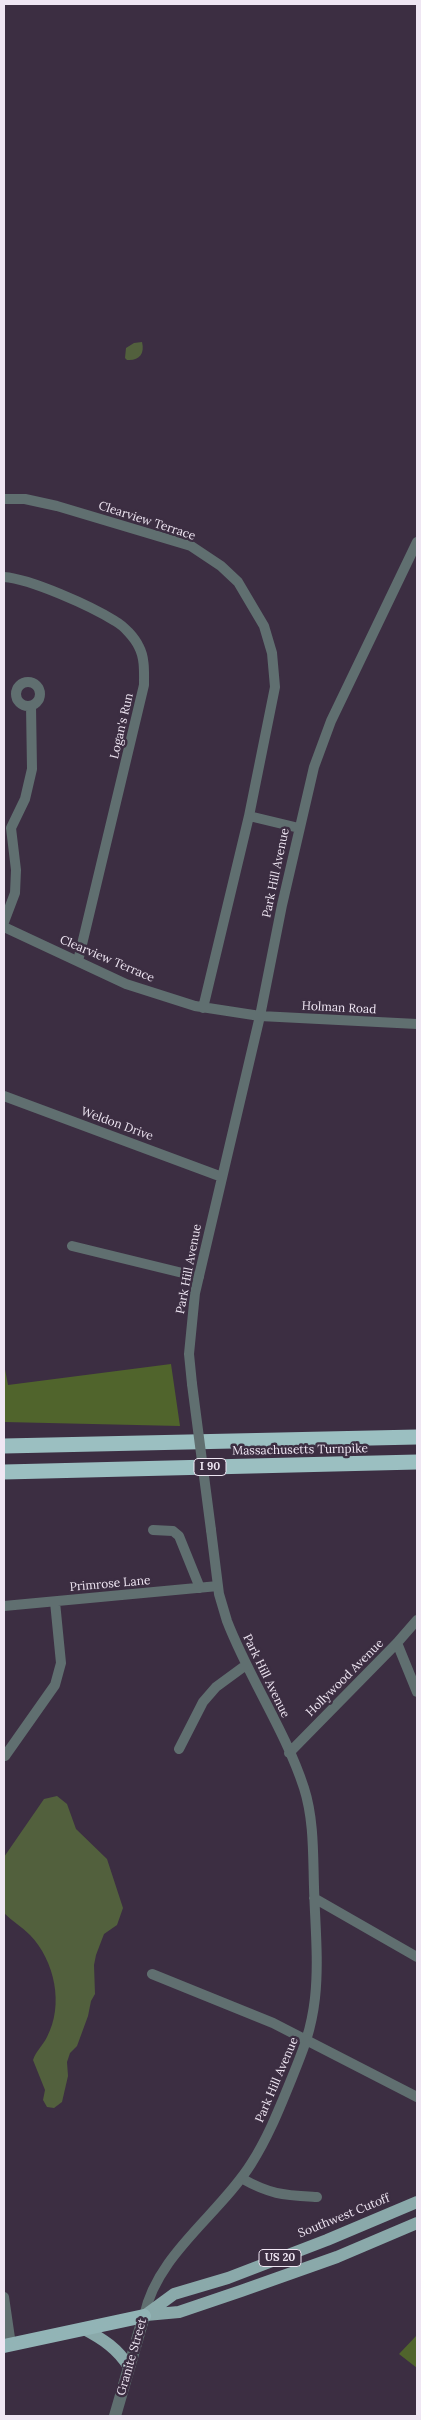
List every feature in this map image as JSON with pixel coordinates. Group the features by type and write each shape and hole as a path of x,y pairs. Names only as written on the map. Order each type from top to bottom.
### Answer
{"highway":[{"name":"Massachusetts Turnpike","path":"4,1446 417,1437"},
{"name":"Massachusetts Turnpike","path":"4,1472 417,1462"},
{"name":"Southwest Cutoff","path":"8,2345 144,2316"}],"main road":[{"name":"Southwest Cutoff","path":"144,2316 174,2294 228,2278 354,2229 417,2202"},
{"name":"Southwest Cutoff","path":"144,2316 179,2312 295,2273 417,2223"},
{"path":"354,2229 363,2246"},
{"path":"84,2329 102,2339 116,2350 129,2368"}],"street":[{"name":"Clearview Terrace","path":"4,499 25,499 57,506 191,546 222,566 238,582 264,626 272,653 275,687 249,816 203,1008"},
{"name":"Park Hill Avenue","path":"148,2297 178,2252 224,2201 241,2178 275,2120 307,2042 316,1984 314,1898 307,1802 300,1778 289,1753 246,1665 227,1621 218,1586 192,1384 190,1344 199,1277 260,1016 299,828 314,767 331,721 417,542"},
{"name":"Logan's Run","path":"4,577 16,578 44,588 117,622 139,647 143,663 144,685 78,961"},
{"path":"4,922 15,893 16,870 8,827 25,799 32,770 31,706"},
{"path":"249,816 299,828"},
{"name":"Clearview Terrace","path":"4,927 126,984 203,1008 260,1016"},
{"name":"Holman Road","path":"260,1016 417,1024"},
{"name":"Weldon Drive","path":"4,1096 222,1177"},
{"path":"72,1246 199,1277"},
{"path":"153,1530 173,1531 179,1536 200,1588"},
{"name":"Primrose Lane","path":"4,1606 218,1586"},
{"path":"5,1756 55,1685 61,1663 55,1602"},
{"name":"Hollywood Avenue","path":"289,1753 398,1643 417,1620"},
{"path":"398,1643 417,1692"},
{"path":"179,1749 203,1702 216,1687 246,1665"},
{"path":"314,1898 417,1957"},
{"path":"152,1974 273,2024 395,2084 417,2097"},
{"path":"241,2178 260,2189 278,2195 317,2197"},
{"path":"4,2297 8,2345"},
{"name":"Granite Street","path":"115,2416 148,2297"}],"green space":[{"path":"142,342 143,350 140,356 127,360 125,358 126,348 134,343"},
{"path":"4,1364 8,1385 171,1364 180,1426 4,1422"},
{"path":"57,1796 67,1804 76,1829 107,1859 123,1908 117,1925 104,1934 96,1955 94,1965 95,1994 77,2046 70,2053 67,2062 68,2076 62,2102 54,2108 47,2107 43,2100 45,2090 33,2060 47,2037 52,2024 56,1998 54,1984 46,1957 39,1946 27,1932 4,1913 4,1857 44,1799"},
{"path":"417,2335 417,2368 399,2354"}]}
